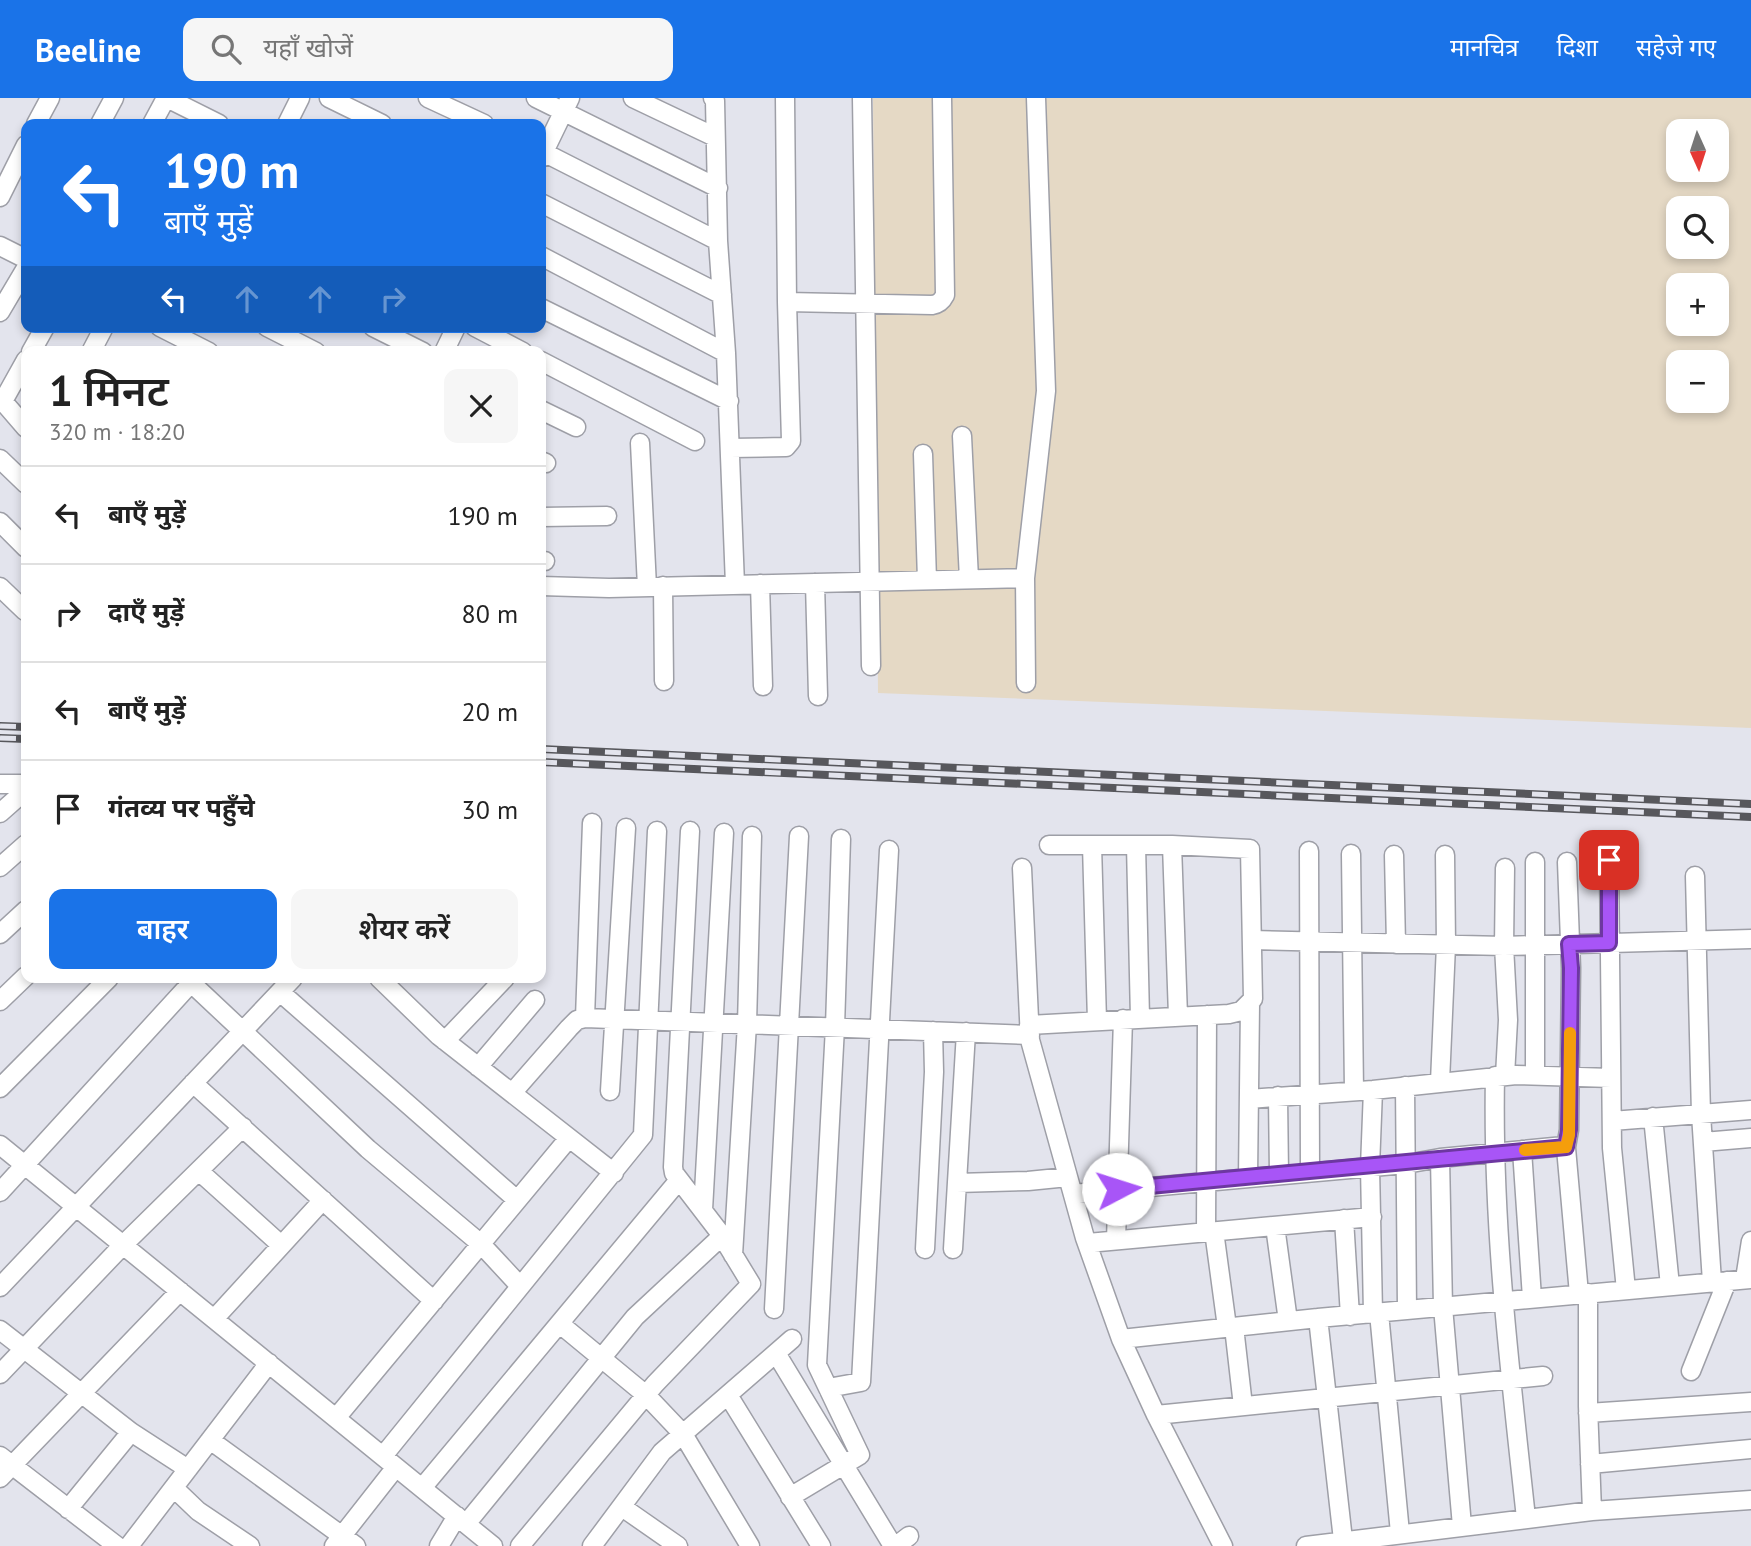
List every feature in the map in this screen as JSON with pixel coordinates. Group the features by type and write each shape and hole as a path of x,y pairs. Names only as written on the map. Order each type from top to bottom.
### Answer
{"street":[{"path":"39,119 50,98"},
{"path":"103,119 114,98"},
{"path":"155,119 167,98 207,119"},
{"path":"290,119 300,98"},
{"path":"329,98 372,119"},
{"path":"428,98 473,119"},
{"path":"536,98 567,105 718,188"},
{"path":"633,98 715,136"},
{"path":"713,98 736,585"},
{"path":"730,448 789,445 785,98"},
{"path":"862,98 871,666"},
{"path":"787,302 938,305 945,295 942,98"},
{"path":"1026,683 1025,578 1046,391 1036,98"},
{"path":"546,146 567,105"},
{"path":"0,197 21,155"},
{"path":"546,156 718,241"},
{"path":"546,206 722,295"},
{"path":"0,246 21,256"},
{"path":"546,259 726,353"},
{"path":"0,312 21,276"},
{"path":"546,310 729,401"},
{"path":"279,333 304,346"},
{"path":"385,333 411,346"},
{"path":"487,333 511,346"},
{"path":"546,364 695,440"},
{"path":"21,368 2,400 21,422"},
{"path":"546,412 576,427"},
{"path":"962,436 969,579"},
{"path":"640,443 664,681"},
{"path":"923,454 927,580"},
{"path":"0,459 21,479"},
{"path":"546,517 607,516"},
{"path":"0,522 21,543"},
{"path":"546,586 655,587 1025,578"},
{"path":"815,583 818,696"},
{"path":"760,584 763,686"},
{"path":"0,587 21,606"},
{"path":"0,608 21,610"},
{"path":"0,785 21,787"},
{"path":"0,813 21,792"},
{"path":"585,1018 592,823"},
{"path":"610,1091 626,828"},
{"path":"210,1440 344,1542 389,1461 520,1286 643,1135 657,831"},
{"path":"520,1546 646,1395 749,1288 750,1282 722,1236 674,1173 690,831"},
{"path":"703,1210 724,833"},
{"path":"733,1255 747,1024 752,836"},
{"path":"774,1309 799,836"},
{"path":"790,1497 860,1455 817,1365 835,1027 841,839"},
{"path":"512,1093 569,1028 577,1020 585,1018 966,1032 1030,1030 1097,1021 1229,1014 1250,1004 1253,999 1250,849 1172,845 1049,845"},
{"path":"1092,845 1097,1021"},
{"path":"1116,1240 1132,1019 1136,845"},
{"path":"1172,845 1178,1016"},
{"path":"0,867 21,848"},
{"path":"828,1388 861,1382 889,849"},
{"path":"1309,851 1310,1172"},
{"path":"1351,854 1354,1091"},
{"path":"1394,855 1395,944"},
{"path":"1440,1082 1446,945 1445,855"},
{"path":"1609,860 1612,1121 1626,1290"},
{"path":"1535,862 1535,1074"},
{"path":"1567,862 1571,968 1569,1135 1566,1147 1584,1293 1592,1510"},
{"path":"1022,868 1030,1030 1071,1186 1121,1339 1156,1415 1223,1546"},
{"path":"1505,868 1504,946 1508,1020 1493,1153 1502,1301 1526,1518"},
{"path":"1695,876 1703,1142 1734,1280"},
{"path":"0,934 21,915"},
{"path":"1252,940 1504,946 1751,939"},
{"path":"0,1002 21,981"},
{"path":"0,1088 104,983"},
{"path":"0,1192 187,983"},
{"path":"191,983 368,1149 481,1244 520,1286"},
{"path":"0,1287 288,983"},
{"path":"384,983 445,1041 614,1173"},
{"path":"445,1041 500,983"},
{"path":"280,992 517,1200"},
{"path":"478,1067 535,1000"},
{"path":"1248,1178 1250,1004"},
{"path":"1207,1015 1206,1181 1210,1231 1243,1406"},
{"path":"925,1249 934,1072 933,1031"},
{"path":"953,1250 966,1032"},
{"path":"1249,1099 1373,1090 1500,1076 1535,1074 1611,1078"},
{"path":"193,1083 433,1301"},
{"path":"1405,1086 1407,1310"},
{"path":"1373,1090 1370,1167 1376,1313 1387,1393 1400,1533"},
{"path":"1278,1096 1279,1175"},
{"path":"1612,1121 1751,1110"},
{"path":"1654,1118 1670,1286"},
{"path":"0,1374 123,1245 243,1127"},
{"path":"336,1418 569,1138"},
{"path":"1703,1142 1751,1138"},
{"path":"0,1145 493,1546"},
{"path":"957,1183 1028,1181 1118,1189 1566,1147"},
{"path":"1522,1150 1532,1298"},
{"path":"1440,1158 1443,1307 1462,1526"},
{"path":"200,1172 281,1245"},
{"path":"422,1488 679,1180"},
{"path":"214,1319 323,1200"},
{"path":"1088,1243 1372,1217"},
{"path":"1344,1219 1350,1315"},
{"path":"1275,1226 1288,1321"},
{"path":"439,1546 635,1318 722,1236"},
{"path":"1691,1371 1751,1241"},
{"path":"1121,1339 1734,1280"},
{"path":"117,1546 68,1509 4,1467 82,1395 180,1291"},
{"path":"1318,1318 1343,1540"},
{"path":"560,1324 646,1395 683,1434 750,1546"},
{"path":"0,1330 131,1432 188,1469"},
{"path":"593,1545 662,1452 792,1339"},
{"path":"776,1353 844,1464 900,1543"},
{"path":"129,1546 269,1363"},
{"path":"1156,1415 1542,1376"},
{"path":"728,1395 821,1546"},
{"path":"1588,1413 1751,1402"},
{"path":"68,1509 131,1432"},
{"path":"1590,1464 1751,1449"},
{"path":"174,1488 198,1511 250,1546"},
{"path":"1306,1546 1592,1510 1751,1500"},
{"path":"622,1507 678,1546"}],"shaded area":[{"path":"873,98 1751,98 1751,728 878,693"}],"railway":[{"path":"0,726 21,727"},
{"path":"0,738 21,739"},
{"path":"546,749 1751,804"},
{"path":"546,762 1751,817"}],"slow traffic":[{"path":"1525,1150 1566,1147 1569,1135 1570,1033"}],"route":[{"path":"1118,1189 1566,1147 1570,1096 1569,944 1609,943 1609,860"}]}
